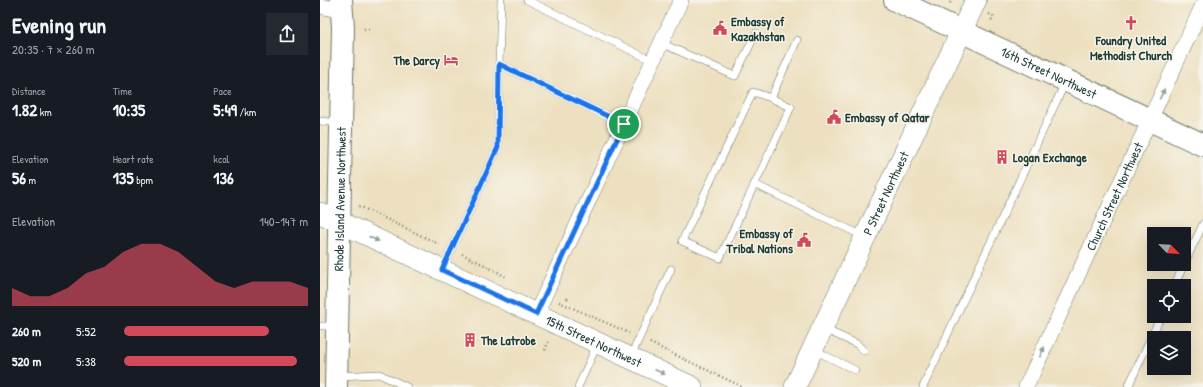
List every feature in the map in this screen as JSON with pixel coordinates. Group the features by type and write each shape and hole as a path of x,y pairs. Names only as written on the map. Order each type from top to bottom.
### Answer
{"main road":[{"name":"16th Street Northwest","path":"895,0 1203,145"},
{"name":"P Street Northwest","path":"795,387 976,0"},
{"name":"Rhode Island Avenue Northwest","path":"336,382 329,326 330,122 342,4"},
{"name":"15th Street Northwest","path":"329,218 692,387"}],"street":[{"path":"536,314 681,0"},
{"path":"320,6 342,4"},
{"name":"Church Street Northwest","path":"1026,387 1203,5"}],"lane":[{"path":"442,270 498,147 501,0"},
{"path":"527,0 653,61"},
{"path":"661,43 735,76 756,33"},
{"path":"771,98 797,40"},
{"path":"499,64 624,124"},
{"path":"923,387 1066,80"},
{"path":"753,92 771,98 791,107 720,258 682,241 753,92"},
{"path":"754,184 865,236"},
{"path":"1177,279 1203,224"},
{"path":"630,358 671,269"},
{"path":"1128,387 1157,323"},
{"path":"822,328 857,344 864,351"},
{"path":"578,387 598,343"},
{"path":"812,349 855,370"},
{"path":"336,382 380,374 407,387"}],"path":[{"path":"991,22 993,16"},
{"path":"364,29 370,29"},
{"path":"395,223 496,270 512,280"},
{"path":"545,295 629,333"},
{"path":"545,350 549,340"},
{"path":"651,344 743,387"}],"place":[{"name":"Foundry United Methodist Church","path":"1131,23"},
{"name":"Embassy of Kazakhstan","path":"720,28"},
{"name":"The Darcy","path":"451,60"},
{"name":"Embassy of Qatar","path":"834,117"},
{"name":"Logan Exchange","path":"1002,157"},
{"name":"Embassy of Tribal Nations","path":"804,240"},
{"name":"The Latrobe","path":"470,340"}],"route":[{"path":"499,64 624,124 536,314 442,270 498,147 499,64"}]}
